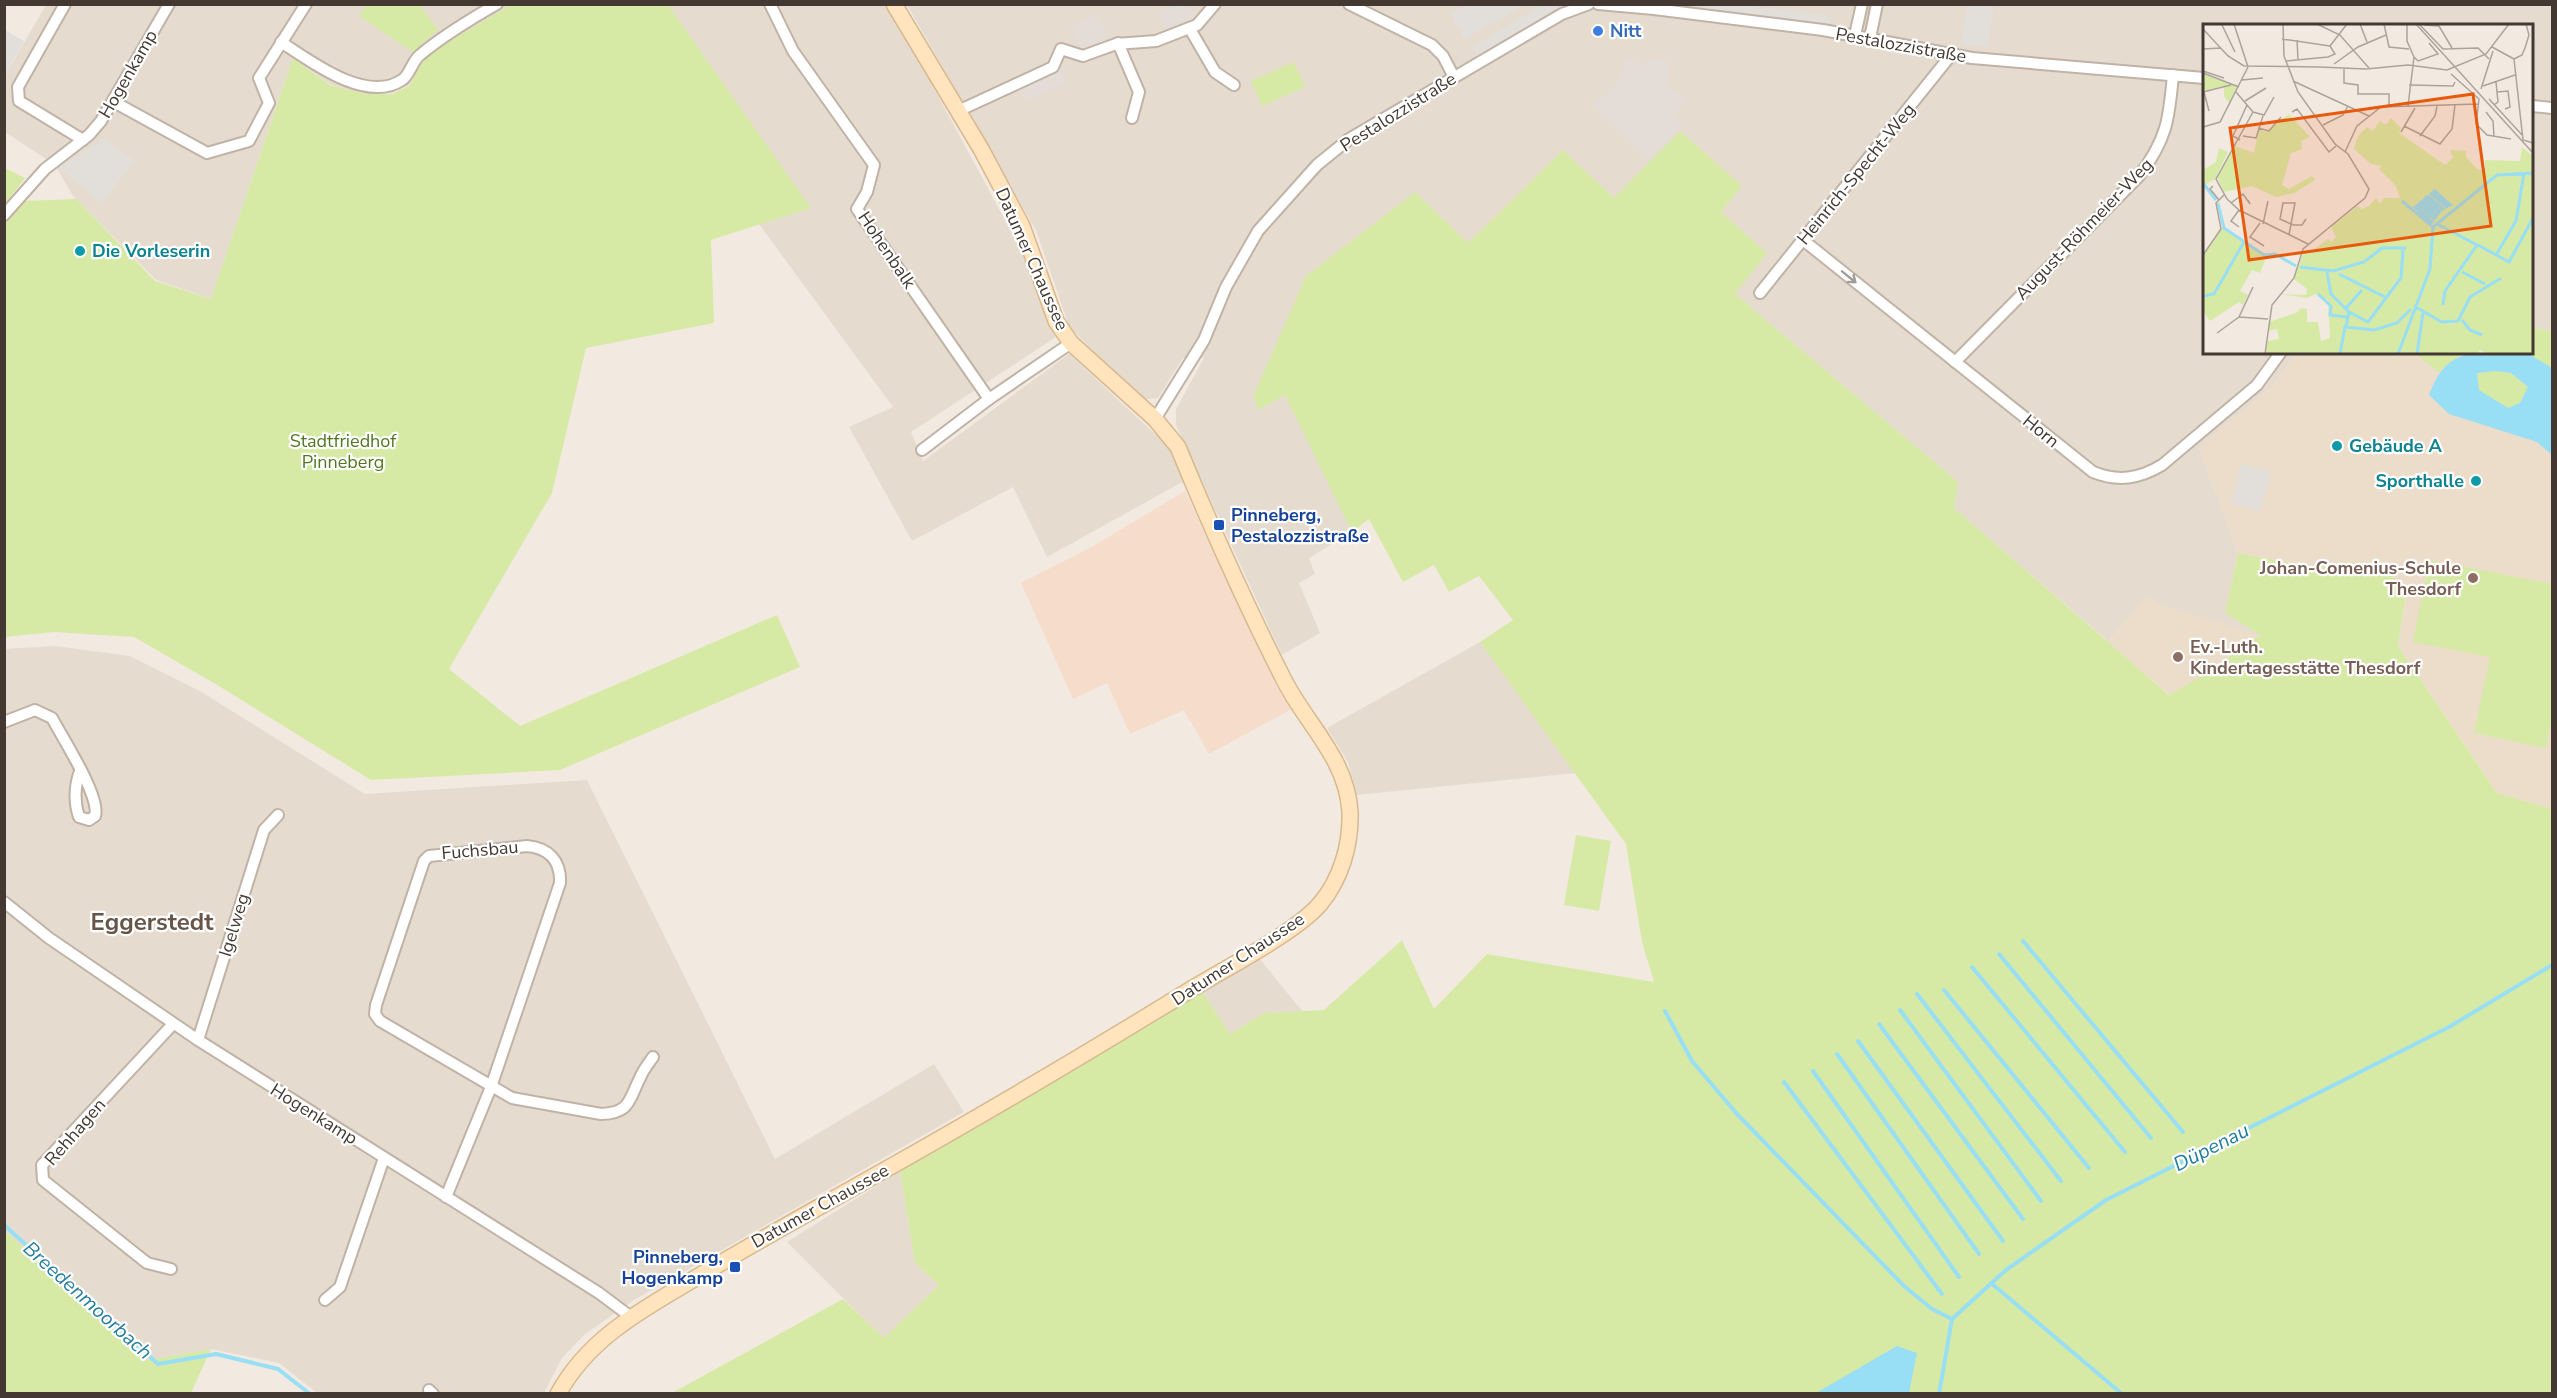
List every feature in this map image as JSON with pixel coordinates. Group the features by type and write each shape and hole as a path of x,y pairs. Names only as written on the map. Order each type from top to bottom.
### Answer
{"street":[{"path":"65,4 18,87 19,101 82,141"},
{"name":"Hogenkamp","path":"4,215 45,169 82,141 101,121 169,4"},
{"path":"114,102 207,153 249,141 269,103 259,78 306,4"},
{"path":"281,42 331,75 361,85 391,86 404,79 415,59 444,35 496,4"},
{"name":"Hohenbalk","path":"770,4 793,51 873,165 867,192 857,209 989,399"},
{"name":"Datumer Chaussee","path":"558,1394 577,1364 601,1340 631,1317 762,1238 886,1169 1159,1009 1296,925 1318,907 1334,885 1344,861 1349,835 1347,787 1338,764 1286,683 1178,447 1155,419 1071,343 1056,321 1022,226 958,111 894,4"},
{"path":"958,111 1053,67 1061,49 1083,56 1118,43 1156,41 1197,25 1215,4"},
{"path":"1349,4 1432,45 1443,56 1454,78"},
{"name":"Pestalozzistraße","path":"1155,419 1204,340 1226,287 1258,231 1317,165 1349,139 1562,14 1589,4"},
{"name":"Pestalozzistraße","path":"1598,4 1673,8 1855,35 1951,55 2203,78"},
{"path":"1855,35 1862,4"},
{"path":"1870,38 1877,4"},
{"path":"1190,29 1215,72 1234,85"},
{"path":"1118,43 1139,92 1132,118"},
{"name":"Heinrich-Specht-Weg","path":"1760,293 1951,55"},
{"name":"August-Röhmeier-Weg","path":"1955,362 2140,175 2159,149 2169,123 2173,75"},
{"path":"2533,106 2553,108"},
{"name":"Horn","path":"1803,240 2093,472 2109,479 2127,479 2147,474 2162,465 2204,433 2258,385 2280,354"},
{"path":"922,450 989,399 1071,343"},
{"path":"4,722 35,711 52,718 80,771"},
{"name":"Igelweg","path":"198,1040 264,830 278,815"},
{"name":"Fuchsbau","path":"446,1197 491,1087 560,883 561,869 554,857 541,847 527,846 429,856 424,861 376,1005 375,1014 380,1021 491,1087 512,1098 602,1114 614,1114 624,1108 633,1098 639,1078 653,1057"},
{"name":"Hogenkamp","path":"4,902 49,938 173,1024 599,1293 631,1317"},
{"name":"Rehhagen","path":"171,1269 147,1263 43,1180 42,1165 173,1024"},
{"path":"325,1300 340,1287 384,1158"}],"shaded area":[{"path":"46,5 511,5 435,50 421,62 410,84 392,93 367,94 331,85 293,58 211,299 156,280 73,196 55,165 5,132 5,75"},
{"path":"668,5 889,5 1019,246 1056,337 911,432 923,461 1069,354 1169,447 1184,481 1047,557 1013,487 912,541 849,427 893,407 759,224 810,208"},
{"path":"907,5 2552,5 2552,331 2533,328 2533,24 2203,24 2203,354 2296,354 2274,385 2199,448 2238,553 2225,613 2260,635 2170,695 1954,508 1958,482 1735,294 1721,212 1742,185 1614,198 1563,150 1468,244 1285,394 1352,532 1309,558 1315,574 1299,583 1320,633 1282,655 1176,425 1176,409 1204,358 1183,358 1158,398 1140,400 1069,326 1036,230"},
{"path":"1173,5 1189,5 1194,16 1166,30 1157,12"},
{"path":"1465,5 1525,5 1464,39 1450,13"},
{"path":"1543,5 1567,5 1550,12 1477,56 1472,47"},
{"path":"1697,5 1745,5 1831,16 1830,25 1696,9"},
{"path":"1967,5 1994,5 1988,48 1961,44"},
{"path":"1099,13 1109,36 1081,49 1070,26"},
{"path":"5,30 24,41 5,75"},
{"path":"1650,59 1671,62 1666,86 1685,97 1675,118 1683,125 1649,160 1593,106 1621,77 1625,60 1649,64"},
{"path":"1060,66 1068,82 1026,101 1019,85"},
{"path":"105,138 135,161 102,203 58,168"},
{"name":"Johan-Comenius-Schule Thesdorf","path":"2533,328 2552,331 2552,809 2497,793 2398,646 2407,587 2343,562 2318,568 2238,553 2199,448 2274,385 2296,354 2533,354"},
{"path":"2241,464 2271,472 2261,511 2231,504"},
{"path":"1185,491 1277,688 1292,709 1209,754 1184,710 1130,734 1107,683 1073,699 1021,583 1090,548"},
{"name":"Ev.-Luth. Kindertagesstätte Thesdorf","path":"2147,596 2160,604 2260,635 2205,674 2170,695 2107,641"},
{"path":"1480,642 1576,773 1357,795 1348,762 1327,728"},
{"path":"55,646 130,656 200,691 365,794 587,780 775,1159 934,1064 964,1112 634,1300 584,1335 562,1358 544,1393 317,1393 279,1363 211,1349 147,1360 5,1231 4,649"},
{"path":"1258,957 1303,1012 1264,1013 1230,1034 1202,991"},
{"path":"900,1171 915,1263 939,1285 884,1339 787,1242"}],"green space":[{"name":"Stadtfriedhof Pinneberg","path":"512,4 668,5 811,208 711,240 714,323 586,348 552,493 449,669 520,726 777,615 800,667 560,770 371,780 219,686 134,637 54,632 5,637 5,223 24,201 76,199 155,281 211,299 293,58 330,85 366,94 392,94 410,85 421,63 435,50"},
{"path":"367,5 420,5 438,30 413,52 359,16"},
{"path":"1294,62 1305,87 1262,106 1251,81"},
{"path":"1680,131 1742,186 1721,212 1767,253 1735,294 1958,482 1954,508 2169,695 2205,674 2260,635 2225,613 2238,553 2318,568 2343,562 2373,564 2407,587 2398,646 2497,793 2552,809 2552,1393 670,1394 843,1299 884,1338 939,1285 915,1263 900,1171 1202,991 1230,1034 1264,1013 1324,1010 1402,940 1434,1009 1487,954 1654,982 1642,942 1626,844 1480,642 1513,620 1479,576 1449,592 1434,565 1403,582 1369,519 1352,532 1285,395 1259,410 1253,397 1306,276 1415,192 1468,243 1563,150 1614,198"},
{"path":"5,168 25,178 5,204"},
{"path":"2533,328 2552,331 2552,368 2526,354 2533,354"},
{"path":"2416,354 2470,354 2460,355 2438,372"},
{"path":"2495,371 2511,373 2528,388 2520,403 2508,408 2478,390 2477,373"},
{"path":"2429,560 2552,584 2552,714 2546,748 2474,733 2490,657 2413,642"},
{"path":"1576,835 1611,841 1599,911 1564,905"},
{"path":"5,1231 147,1360 211,1349 191,1393 5,1393"}],"water":[{"path":"2529,354 2552,368 2552,455 2537,442 2449,414 2429,395 2442,370 2461,356","holes":["2495,371 2511,373 2528,387 2520,403 2508,408 2479,390 2477,373"]},
{"path":"1897,1346 1917,1353 1909,1393 1816,1393"}],"waterway":[{"path":"2023,941 2183,1132"},
{"path":"1999,954 2151,1138"},
{"name":"Düpenau","path":"1939,1394 1952,1319 2006,1270 2106,1200 2449,1027 2552,965"},
{"path":"1972,967 2125,1152"},
{"path":"1944,990 2089,1168"},
{"path":"1917,994 2061,1181"},
{"path":"1900,1010 2041,1201"},
{"path":"1665,1011 1692,1061 1737,1114 1904,1286 1932,1309 1952,1319"},
{"path":"1879,1024 2023,1219"},
{"path":"1858,1041 2003,1241"},
{"path":"1837,1054 1979,1254"},
{"path":"1813,1071 1959,1277"},
{"path":"1784,1082 1942,1294"},
{"name":"Breedenmoorbach","path":"4,1225 158,1364 216,1354 278,1369 310,1394"},
{"path":"1991,1283 2122,1394"}],"place":[{"name":"Nitt","path":"1598,31"},
{"name":"Die Vorleserin","path":"80,251"},
{"name":"Gebäude A","path":"2337,446"},
{"name":"Sporthalle","path":"2476,481"},
{"name":"Pinneberg, Pestalozzistraße","path":"1219,525"},
{"name":"Johan-Comenius-Schule Thesdorf","path":"2473,578"},
{"name":"Ev.-Luth. Kindertagesstätte Thesdorf","path":"2178,657"},
{"name":"Pinneberg, Hogenkamp","path":"735,1267"}],"district":[{"name":"Eggerstedt","path":"152,922"}]}
